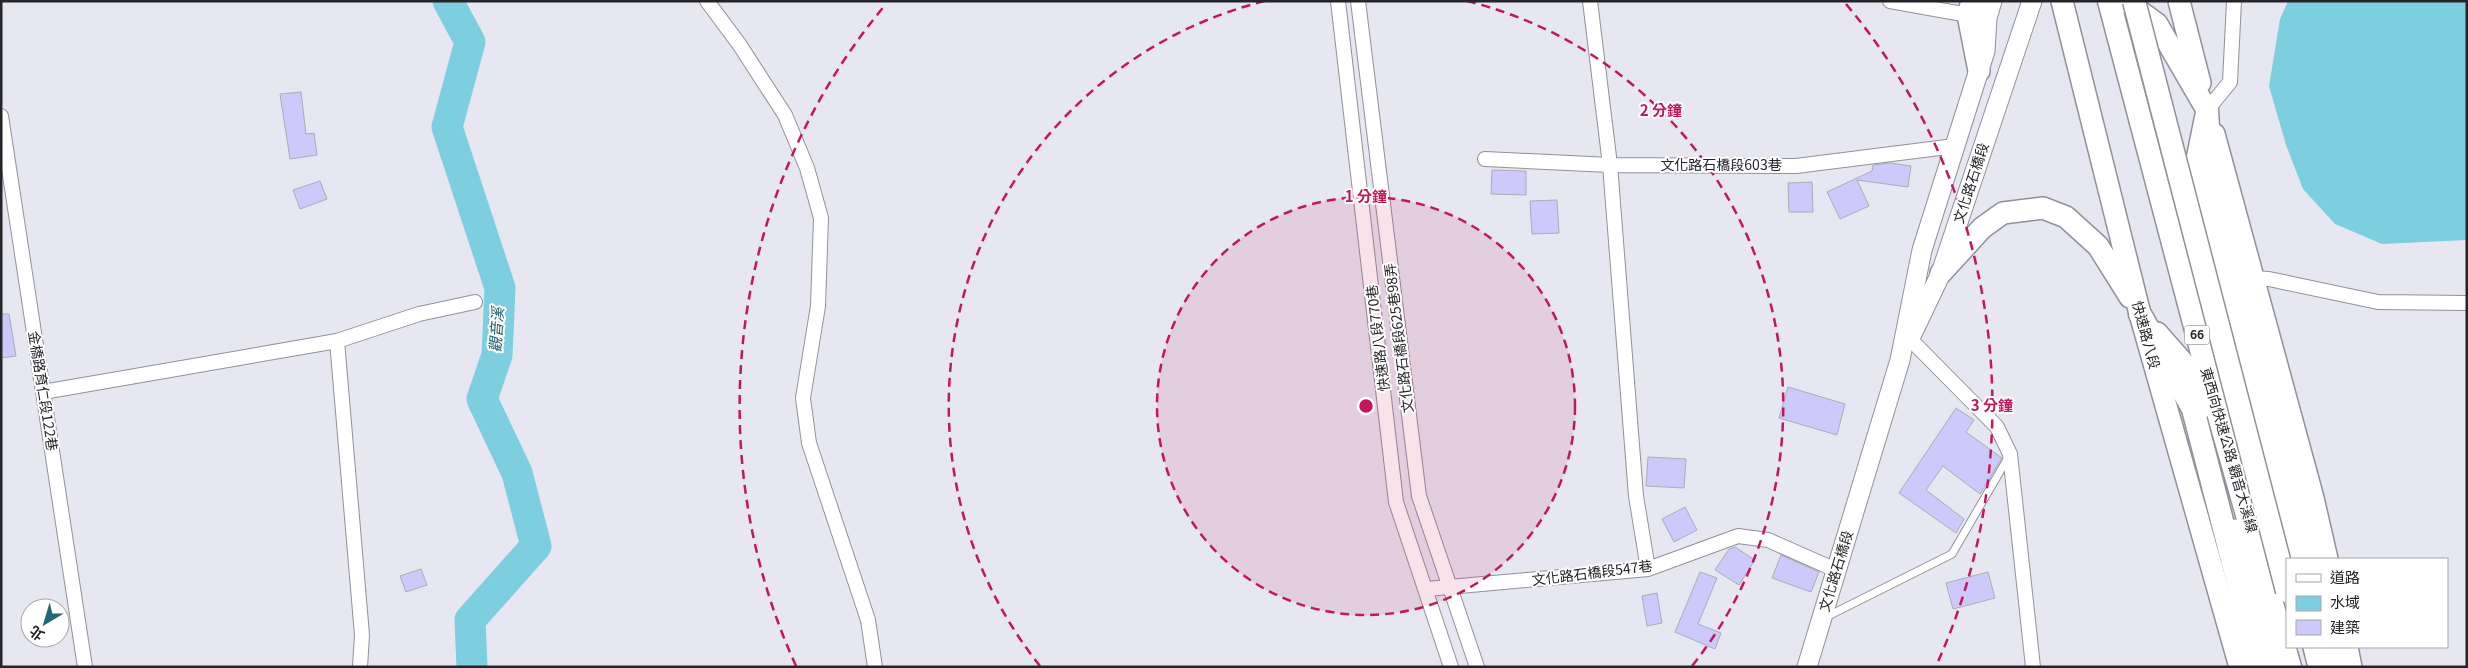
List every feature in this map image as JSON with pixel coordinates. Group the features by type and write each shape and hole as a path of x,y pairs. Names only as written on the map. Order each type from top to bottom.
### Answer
{"highway":[{"name":"東西向快速公路 觀音大溪線","path":"2109,1 2213,394 2290,667"},
{"name":"東西向快速公路 觀音大溪線","path":"2134,1 2286,587"},
{"path":"2207,110 2212,194 2250,328 2307,558"},
{"path":"2140,314 2193,409 2260,667"},
{"path":"2301,648 2306,667"},
{"path":"2329,648 2334,667"}],"main road":[{"name":"文化路石橋段","path":"1900,360 1941,273 2032,1"},
{"name":"快速路八段","path":"2062,1 2140,314 2240,667"},
{"path":"2126,1 2157,24 2207,110 2193,179 2292,558"},
{"path":"2178,1 2313,498 2327,558"},
{"path":"1979,71 1980,9"},
{"name":"文化路石橋段","path":"1807,667 1900,360 1922,250 1979,71"},
{"path":"1941,273 1982,228 2003,213 2042,208 2066,217 2098,246 2140,314 2186,366 2276,667"},
{"path":"2314,648 2319,667"},
{"path":"2347,648 2351,667"}],"street":[{"path":"707,1 739,44 785,115 807,168 821,218 818,306 803,398 809,443 868,620 875,667"},
{"name":"快速路八段770巷","path":"1338,1 1396,502 1427,589 1451,667"},
{"name":"文化路石橋段625巷98弄","path":"1358,1 1419,496 1452,587 1477,667"},
{"path":"1590,1 1610,165 1636,496 1648,569"},
{"path":"1890,1 1980,9"},
{"path":"2207,110 2230,82 2234,1"},
{"name":"金橋路育仁段122巷","path":"1,116 85,667"},
{"name":"文化路石橋段603巷","path":"1485,159 1610,165 1796,166 1955,146"},
{"path":"2253,278 2269,279 2378,302 2467,303"},
{"path":"43,392 337,341 419,314 475,302"},
{"path":"1910,339 1997,427 2010,454 2033,667"},
{"path":"337,341 362,635 360,667"},
{"name":"文化路石橋段547巷","path":"1427,589 1648,569 1738,536 1768,540 1836,570"}],"lane":[{"path":"1821,620 1952,554 2010,454"}],"water":[{"path":"2288,1 2467,1 2467,240 2382,244 2335,224 2303,189 2286,145 2269,86 2280,19"}],"building":[{"path":"301,92 306,134 314,133 317,155 290,159 280,94"},
{"path":"1890,163 1911,166 1908,187 1857,180 1869,206 1840,219 1827,192 1872,171 1873,165"},
{"path":"1492,170 1526,171 1526,195 1491,194"},
{"path":"320,181 327,199 300,209 293,190"},
{"path":"1812,182 1813,212 1789,212 1788,183"},
{"path":"1557,200 1559,233 1532,234 1530,201"},
{"path":"1,314 9,314 16,356 1,358"},
{"path":"1788,387 1845,404 1837,435 1779,418"},
{"path":"1956,408 1974,420 1966,432 2002,458 1980,494 1943,466 1926,490 1964,519 1956,533 1899,493"},
{"path":"1648,457 1686,459 1684,488 1646,486"},
{"path":"1685,507 1697,530 1674,542 1662,519"},
{"path":"1735,547 1755,560 1739,585 1715,570 1729,549"},
{"path":"1781,555 1819,572 1811,592 1772,578"},
{"path":"421,569 427,585 406,592 400,576"},
{"path":"1700,572 1717,578 1698,624 1721,633 1715,649 1675,632"},
{"path":"1988,572 1995,598 1953,609 1946,583"},
{"path":"1657,593 1662,623 1647,626 1642,596"}],"waterway":[{"name":"觀音溪","path":"448,1 470,42 447,127 500,288 497,355 482,399 517,473 536,546 470,620 472,667"}]}
